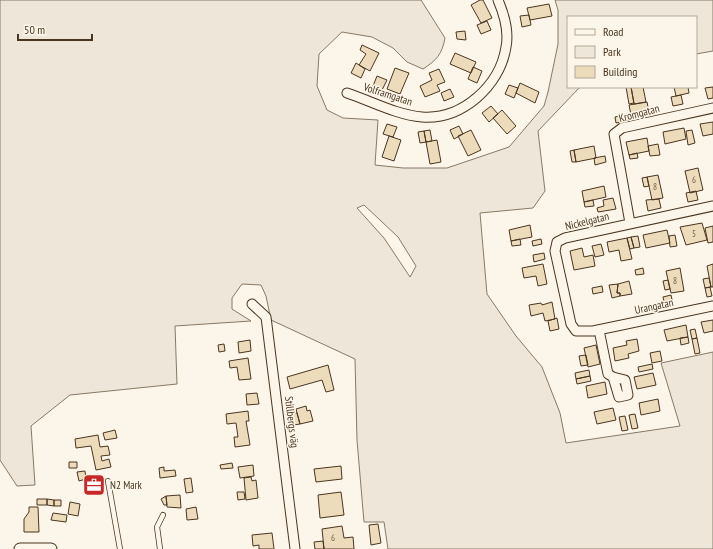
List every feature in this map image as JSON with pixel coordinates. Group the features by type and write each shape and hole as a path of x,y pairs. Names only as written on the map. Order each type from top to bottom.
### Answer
{"street":[{"name":"Volframgatan","path":"347,92 401,112 423,117 458,110 476,99 490,84 502,66 507,46 506,28 498,0"},
{"name":"Kromgatan","path":"630,223 614,134 622,128 713,108"},
{"name":"Nickelgatan","path":"576,331 571,324 557,263 555,251 557,242 565,238 630,223 713,206"},
{"name":"Stillbergs väg","path":"252,304 266,317 295,549"},
{"name":"Urangatan","path":"576,331 583,332 599,330 713,306"},
{"path":"599,330 608,374 613,377"},
{"path":"20,549 51,549"}],"lane":[{"path":"108,480 120,549"},
{"path":"160,549 157,527 163,515"}],"green space":[{"path":"0,0 421,0 445,38 438,56 432,63 423,69 407,62 393,48 372,37 342,32 319,54 317,86 327,110 343,118 378,120 375,165 403,168 447,168 509,147 544,106 558,44 558,10 555,0 713,0 713,51 697,54 697,16 567,16 567,88 579,88 538,131 545,191 533,208 480,213 487,294 516,336 542,367 560,413 566,443 680,426 661,363 713,352 713,549 388,549 384,522 364,522 357,440 355,359 271,320 266,296 261,285 242,284 232,298 232,309 251,321 175,326 177,384 70,395 31,426 35,485 17,486 0,460","holes":["364,205 398,237 416,266 410,277 384,238 357,208"]}],"building":[{"path":"483,0 492,18 481,23 471,5"},
{"path":"549,4 552,16 530,20 527,8"},
{"path":"529,15 531,25 522,27 520,16"},
{"path":"487,21 491,30 481,34 477,25"},
{"path":"465,31 466,40 457,39 456,32"},
{"path":"362,45 379,53 370,71 359,65 366,54 360,50"},
{"path":"455,53 476,62 471,73 450,64"},
{"path":"356,63 365,69 361,78 351,73"},
{"path":"473,67 482,71 477,83 468,79"},
{"path":"395,68 409,73 400,94 387,89"},
{"path":"439,69 445,82 437,85 440,91 425,97 420,86 432,80 429,73"},
{"path":"377,76 387,80 382,90 373,86"},
{"path":"520,83 539,92 535,103 516,93"},
{"path":"509,85 518,88 514,98 505,94"},
{"path":"713,87 713,98 708,99 705,88"},
{"path":"626,88 631,88 634,103 629,104"},
{"path":"631,88 643,88 646,102 634,104"},
{"path":"674,88 688,88 689,93 676,96"},
{"path":"450,89 454,97 444,101 441,93"},
{"path":"681,95 683,104 673,106 671,97"},
{"path":"647,102 649,112 631,115 629,105"},
{"path":"491,106 498,114 489,122 482,113"},
{"path":"502,110 516,126 507,134 493,118"},
{"path":"627,114 629,120 616,123 615,117"},
{"path":"713,122 713,134 703,136 700,124"},
{"path":"387,124 397,127 393,137 383,134"},
{"path":"459,126 463,134 454,139 450,130"},
{"path":"684,128 686,139 665,144 663,132"},
{"path":"430,130 432,141 426,142 424,131"},
{"path":"471,130 481,150 468,156 458,136"},
{"path":"692,130 695,143 688,145 686,131"},
{"path":"424,131 426,142 420,143 418,132"},
{"path":"389,136 401,140 394,161 382,157"},
{"path":"647,138 649,151 629,155 626,142"},
{"path":"437,140 441,162 430,164 426,142"},
{"path":"658,144 660,155 650,156 648,146"},
{"path":"594,146 596,158 576,162 574,150"},
{"path":"574,150 576,162 572,162 570,151"},
{"path":"637,153 638,158 630,159 629,155"},
{"path":"605,156 606,162 595,165 594,158"},
{"path":"698,168 703,190 690,193 685,171"},
{"path":"658,175 663,198 652,200 647,177"},
{"path":"647,177 649,186 644,187 642,178"},
{"path":"604,186 606,197 584,202 582,191"},
{"path":"696,191 698,200 688,202 686,193"},
{"path":"613,198 616,209 598,212 597,208 604,206 603,200"},
{"path":"659,199 661,208 648,211 646,200"},
{"path":"593,200 594,206 585,207 584,202"},
{"path":"702,223 707,240 686,245 680,227"},
{"path":"530,225 532,237 511,241 509,230"},
{"path":"713,226 713,242 708,243 705,228"},
{"path":"667,230 670,243 646,248 643,235"},
{"path":"675,235 677,246 670,247 669,236"},
{"path":"638,236 640,247 634,248 631,237"},
{"path":"631,237 634,248 630,249 627,238"},
{"path":"627,238 632,259 621,261 619,250 609,252 607,242"},
{"path":"520,239 521,245 512,246 511,241"},
{"path":"541,239 542,244 533,246 532,241"},
{"path":"601,244 604,255 595,257 592,246"},
{"path":"582,248 584,257 593,255 595,266 574,270 570,251"},
{"path":"544,253 545,259 534,262 533,255"},
{"path":"543,264 547,284 538,286 536,276 524,278 522,268"},
{"path":"713,264 713,287 711,287 707,266"},
{"path":"643,268 644,274 636,275 635,270"},
{"path":"680,268 684,291 671,293 666,271"},
{"path":"709,278 711,287 705,288 703,279"},
{"path":"668,280 670,289 665,290 663,281"},
{"path":"629,281 632,294 620,296 620,293 617,293 618,284"},
{"path":"618,284 617,293 620,293 620,296 612,298 609,285"},
{"path":"602,286 603,292 593,294 592,288"},
{"path":"710,287 712,296 707,297 705,288"},
{"path":"671,295 673,304 665,306 663,297"},
{"path":"552,302 555,319 545,321 543,313 531,316 529,305 541,303 542,305"},
{"path":"557,318 559,329 550,331 548,321"},
{"path":"713,320 713,331 704,333 701,322"},
{"path":"686,325 688,337 667,341 664,330"},
{"path":"695,329 697,338 692,339 690,330"},
{"path":"688,337 689,343 681,345 680,338"},
{"path":"697,338 700,353 695,354 692,339"},
{"path":"637,339 639,351 628,354 629,358 615,361 613,348 627,345 626,341"},
{"path":"250,340 251,351 239,353 238,342"},
{"path":"224,344 225,351 219,352 218,345"},
{"path":"596,345 600,364 588,367 584,348"},
{"path":"660,351 662,361 652,363 650,353"},
{"path":"586,355 588,365 581,366 579,356"},
{"path":"248,358 251,379 239,380 237,367 230,368 229,361"},
{"path":"652,364 653,369 639,372 638,367"},
{"path":"328,365 334,390 326,392 322,380 290,389 287,377"},
{"path":"589,370 590,376 576,379 575,373"},
{"path":"653,373 656,385 637,389 634,377"},
{"path":"590,376 591,381 577,384 576,379"},
{"path":"605,382 607,394 588,398 586,386"},
{"path":"257,393 259,404 247,405 246,394"},
{"path":"658,399 660,411 641,415 639,403"},
{"path":"306,406 307,411 310,410 313,421 300,424 296,409"},
{"path":"613,408 616,420 597,424 594,412"},
{"path":"248,411 249,421 246,421 250,445 235,447 234,437 238,437 236,423 227,424 226,414"},
{"path":"297,413 300,424 294,425 292,414"},
{"path":"635,414 638,428 632,429 629,415"},
{"path":"625,416 628,430 622,431 619,417"},
{"path":"115,430 117,438 105,440 103,433"},
{"path":"98,435 100,447 108,446 110,455 101,456 102,461 109,459 111,467 96,470 91,446 76,448 75,439"},
{"path":"69,462 77,462 77,468 69,468"},
{"path":"232,463 233,468 221,469 220,465"},
{"path":"253,465 254,476 240,478 238,467"},
{"path":"341,466 342,479 316,482 314,469"},
{"path":"164,467 164,471 175,470 176,476 160,478 159,468"},
{"path":"85,471 86,479 79,481 77,472"},
{"path":"251,477 252,481 256,480 258,498 246,500 244,478"},
{"path":"94,478 98,487 95,488 96,491 86,493 84,480"},
{"path":"94,478 99,478 101,491 96,491 95,488 98,487"},
{"path":"191,478 193,492 186,493 184,479"},
{"path":"237,492 244,492 245,499 238,500"},
{"path":"341,492 344,515 320,518 318,495"},
{"path":"180,495 181,508 167,507 166,496"},
{"path":"166,496 167,505 164,505 161,499"},
{"path":"37,499 47,499 47,505 37,505"},
{"path":"47,499 54,500 54,506 47,505"},
{"path":"54,500 61,500 61,506 54,506"},
{"path":"70,502 80,504 78,516 68,514"},
{"path":"29,507 38,507 39,532 24,532 24,519 29,512"},
{"path":"196,507 198,519 187,520 186,509"},
{"path":"53,513 67,515 66,522 51,520"},
{"path":"378,524 381,543 371,545 369,525"},
{"path":"342,526 344,538 353,537 354,549 324,549 322,529"},
{"path":"272,533 274,549 259,549 259,545 253,546 252,535"},
{"path":"323,541 324,549 315,549 314,542"}],"place":[{"name":"N2 Mark","path":"94,485"}]}
